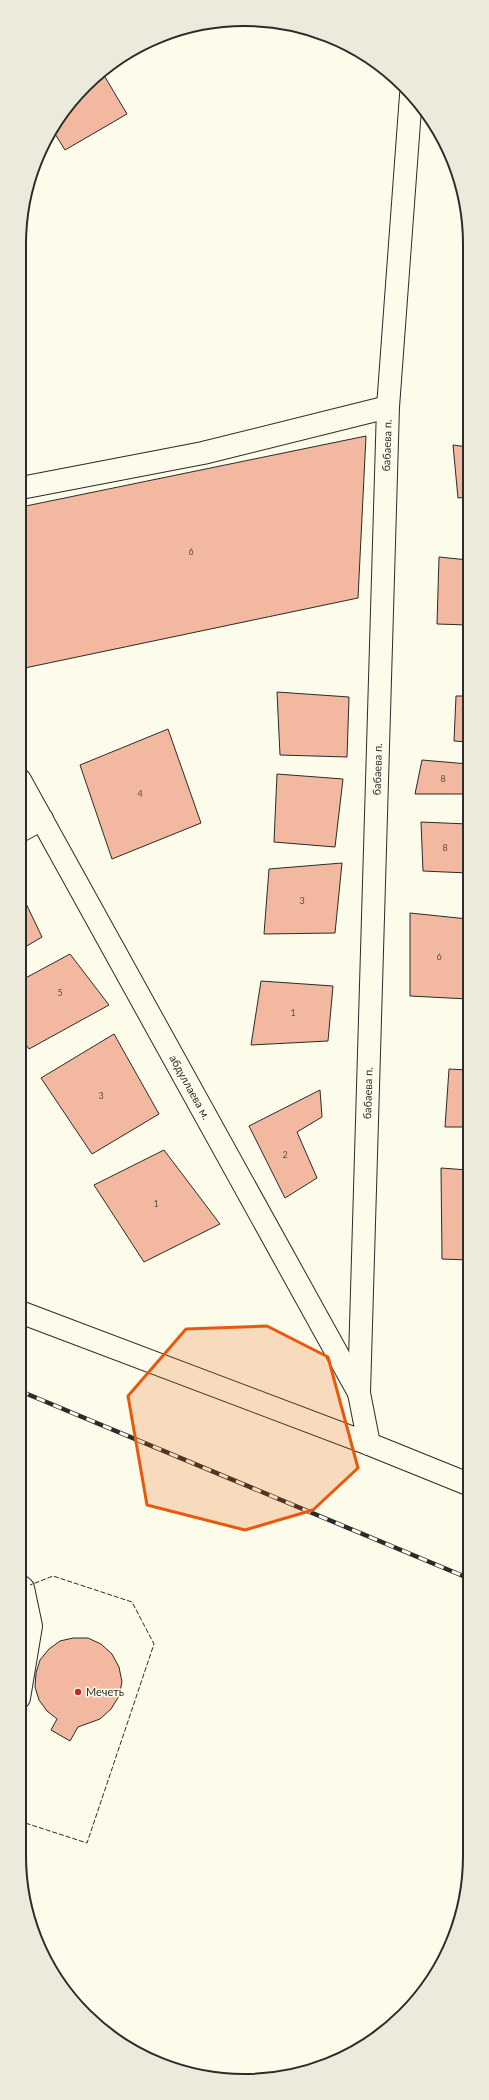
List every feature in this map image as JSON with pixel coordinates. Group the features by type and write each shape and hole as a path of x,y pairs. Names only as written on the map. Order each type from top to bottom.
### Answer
{"street":[{"name":"бабаева п.","path":"369,1444 359,1393 388,407 410,102"},
{"path":"26,487 203,453 388,407"},
{"name":"абдуллаева м.","path":"26,791 359,1393"},
{"path":"26,828 42,819"},
{"path":"26,1314 369,1444 463,1482"},
{"path":"26,1602 31,1626 26,1656"}],"highlighted area":[{"path":"267,1326 328,1357 358,1468 313,1510 245,1530 147,1505 128,1396 186,1329"}],"building":[{"path":"105,76 127,114 65,150 55,134 80,100"},
{"path":"366,436 358,598 26,668 26,506"},
{"path":"453,445 463,446 463,498 458,498"},
{"path":"439,557 463,559 463,625 437,624"},
{"path":"277,692 349,697 347,757 280,755"},
{"path":"456,696 463,696 463,742 454,741"},
{"path":"168,729 201,823 112,859 80,765"},
{"path":"422,760 463,764 463,794 415,794"},
{"path":"277,774 343,779 335,847 274,842"},
{"path":"421,822 463,824 463,873 423,871"},
{"path":"342,863 335,933 264,934 269,869"},
{"path":"26,904 42,937 26,946"},
{"path":"410,913 463,918 463,999 410,996"},
{"path":"70,954 109,1005 29,1049 26,1045 26,978"},
{"path":"261,981 333,986 328,1041 251,1045"},
{"path":"114,1034 159,1114 92,1154 41,1078"},
{"path":"449,1069 463,1070 463,1127 445,1127"},
{"path":"320,1090 322,1117 297,1132 317,1178 285,1198 249,1126"},
{"path":"164,1150 220,1224 144,1262 94,1185"},
{"path":"441,1168 463,1170 463,1260 442,1259"},
{"name":"Мечеть","path":"73,1638 88,1638 101,1644 112,1654 119,1667 122,1682 119,1696 111,1709 100,1719 78,1727 70,1741 51,1730 57,1719 47,1711 39,1700 35,1687 36,1673 40,1660 49,1649 60,1641"}],"railway":[{"path":"26,1394 463,1576"}],"fence":[{"path":"26,1823 87,1843 154,1644 132,1602 53,1576 30,1585"}],"place":[{"name":"Мечеть","path":"78,1692"}]}
